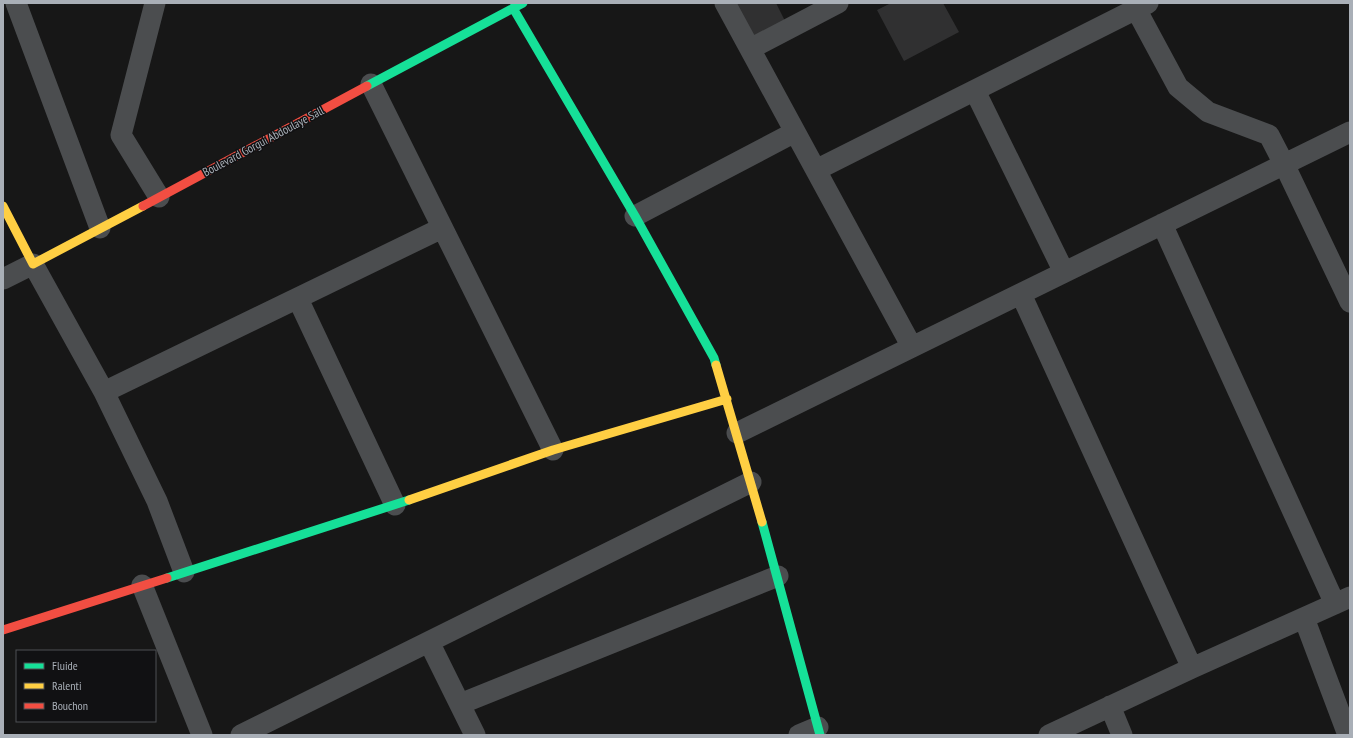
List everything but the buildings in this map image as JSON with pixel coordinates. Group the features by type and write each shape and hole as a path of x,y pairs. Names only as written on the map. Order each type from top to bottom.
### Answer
{"street":[{"path":"16,3 100,228"},
{"path":"155,3 121,135 159,197"},
{"name":"Boulevard Gorgui Abdoulaye Sall","path":"3,279 523,3"},
{"path":"725,3 912,347"},
{"path":"750,49 838,3"},
{"path":"816,170 1142,6 1178,87 1208,112 1269,135 1350,302"},
{"path":"513,8 636,216 714,358 752,482 819,731 799,735"},
{"path":"371,84 553,450"},
{"path":"975,91 1064,272"},
{"path":"636,216 795,132"},
{"path":"737,433 1350,132"},
{"path":"3,206 33,264 104,392 157,501 184,572"},
{"path":"1049,735 1342,600 1162,224"},
{"path":"104,392 442,228"},
{"path":"1021,294 1192,668"},
{"path":"298,299 394,505"},
{"path":"3,630 394,505 553,450 727,399"},
{"path":"241,735 752,482"},
{"path":"460,704 778,576"},
{"path":"142,585 202,735"},
{"path":"1304,618 1348,735"},
{"path":"429,642 475,735"},
{"path":"1110,706 1122,735"}],"traffic: fast":[{"path":"367,86 523,3"},
{"path":"513,8 635,216 714,358 716,365"},
{"path":"167,578 409,500"},
{"path":"762,522 820,735"}],"traffic: slow":[{"path":"3,206 33,264 143,206"},
{"path":"716,365 762,522"},
{"path":"409,500 553,450 727,399"}],"traffic: jam":[{"path":"143,206 367,86"},
{"path":"3,630 167,578"}]}
